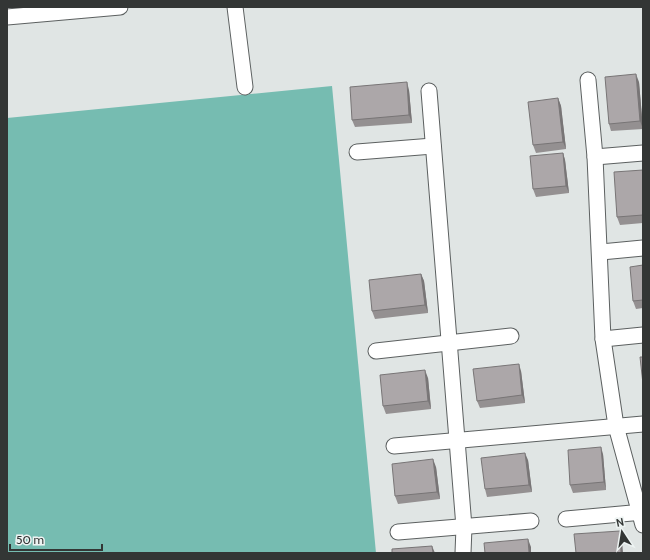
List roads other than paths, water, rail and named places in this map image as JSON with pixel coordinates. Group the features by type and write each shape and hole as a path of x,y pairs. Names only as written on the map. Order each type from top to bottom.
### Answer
{"street":[{"path":"7,17 53,10 120,7"},
{"path":"235,7 245,87"},
{"path":"566,519 642,516 616,426 604,339 601,252 588,80"},
{"path":"429,91 458,440 464,527 463,553"},
{"path":"357,152 433,146"},
{"path":"595,157 643,153"},
{"path":"601,252 643,248"},
{"path":"604,339 643,335"},
{"path":"376,351 511,336"},
{"path":"394,446 643,424"},
{"path":"398,532 531,521"}]}
